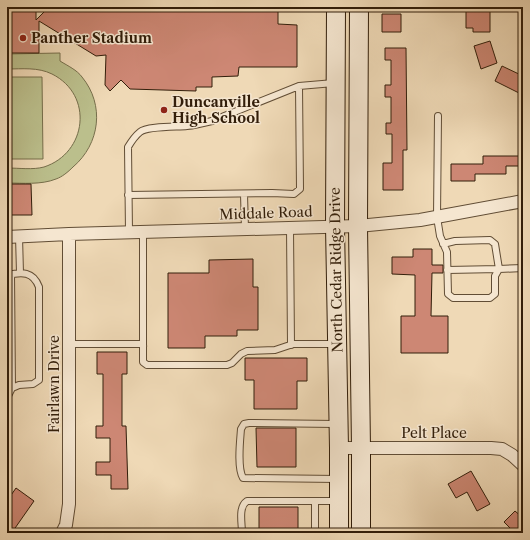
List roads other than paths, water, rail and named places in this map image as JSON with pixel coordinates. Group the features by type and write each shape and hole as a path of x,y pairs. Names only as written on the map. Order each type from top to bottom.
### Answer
{"main road":[{"name":"North Cedar Ridge Drive","path":"336,7 335,226 339,424 339,533"},
{"name":"North Cedar Ridge Drive","path":"359,7 358,226 361,533"}],"street":[{"name":"Middale Road","path":"13,237 129,232 358,226 420,220 523,201"},
{"name":"Fairlawn Drive","path":"62,533 66,525 69,504 69,234"},
{"name":"Pelt Place","path":"339,448 502,449 512,455 523,465"}],"lane":[{"path":"129,232 128,147 141,131 212,121 299,86 336,83"},
{"path":"128,195 294,194 300,189 299,86"},
{"path":"438,116 437,217 440,236 443,244 447,252 448,294 453,298 490,298 495,294 495,276 499,269 495,244 490,240 455,241 443,244"},
{"path":"244,194 245,229"},
{"path":"290,228 291,345"},
{"path":"143,232 143,362 147,365 227,366 247,351 275,350 291,345 337,344"},
{"path":"13,237 20,273"},
{"path":"448,270 523,268"},
{"path":"7,398 12,388 9,274 20,273 28,274 36,280 39,287 39,380 33,384 19,385 12,388"},
{"path":"69,344 141,344 143,346"},
{"path":"339,424 244,424 241,429 240,474 243,478 339,479"},
{"path":"242,533 242,507 244,503 248,501 339,501"},
{"path":"315,501 315,533"}],"place":[{"name":"Panther Stadium","path":"23,38"},
{"name":"Duncanville High School","path":"164,110"}]}
